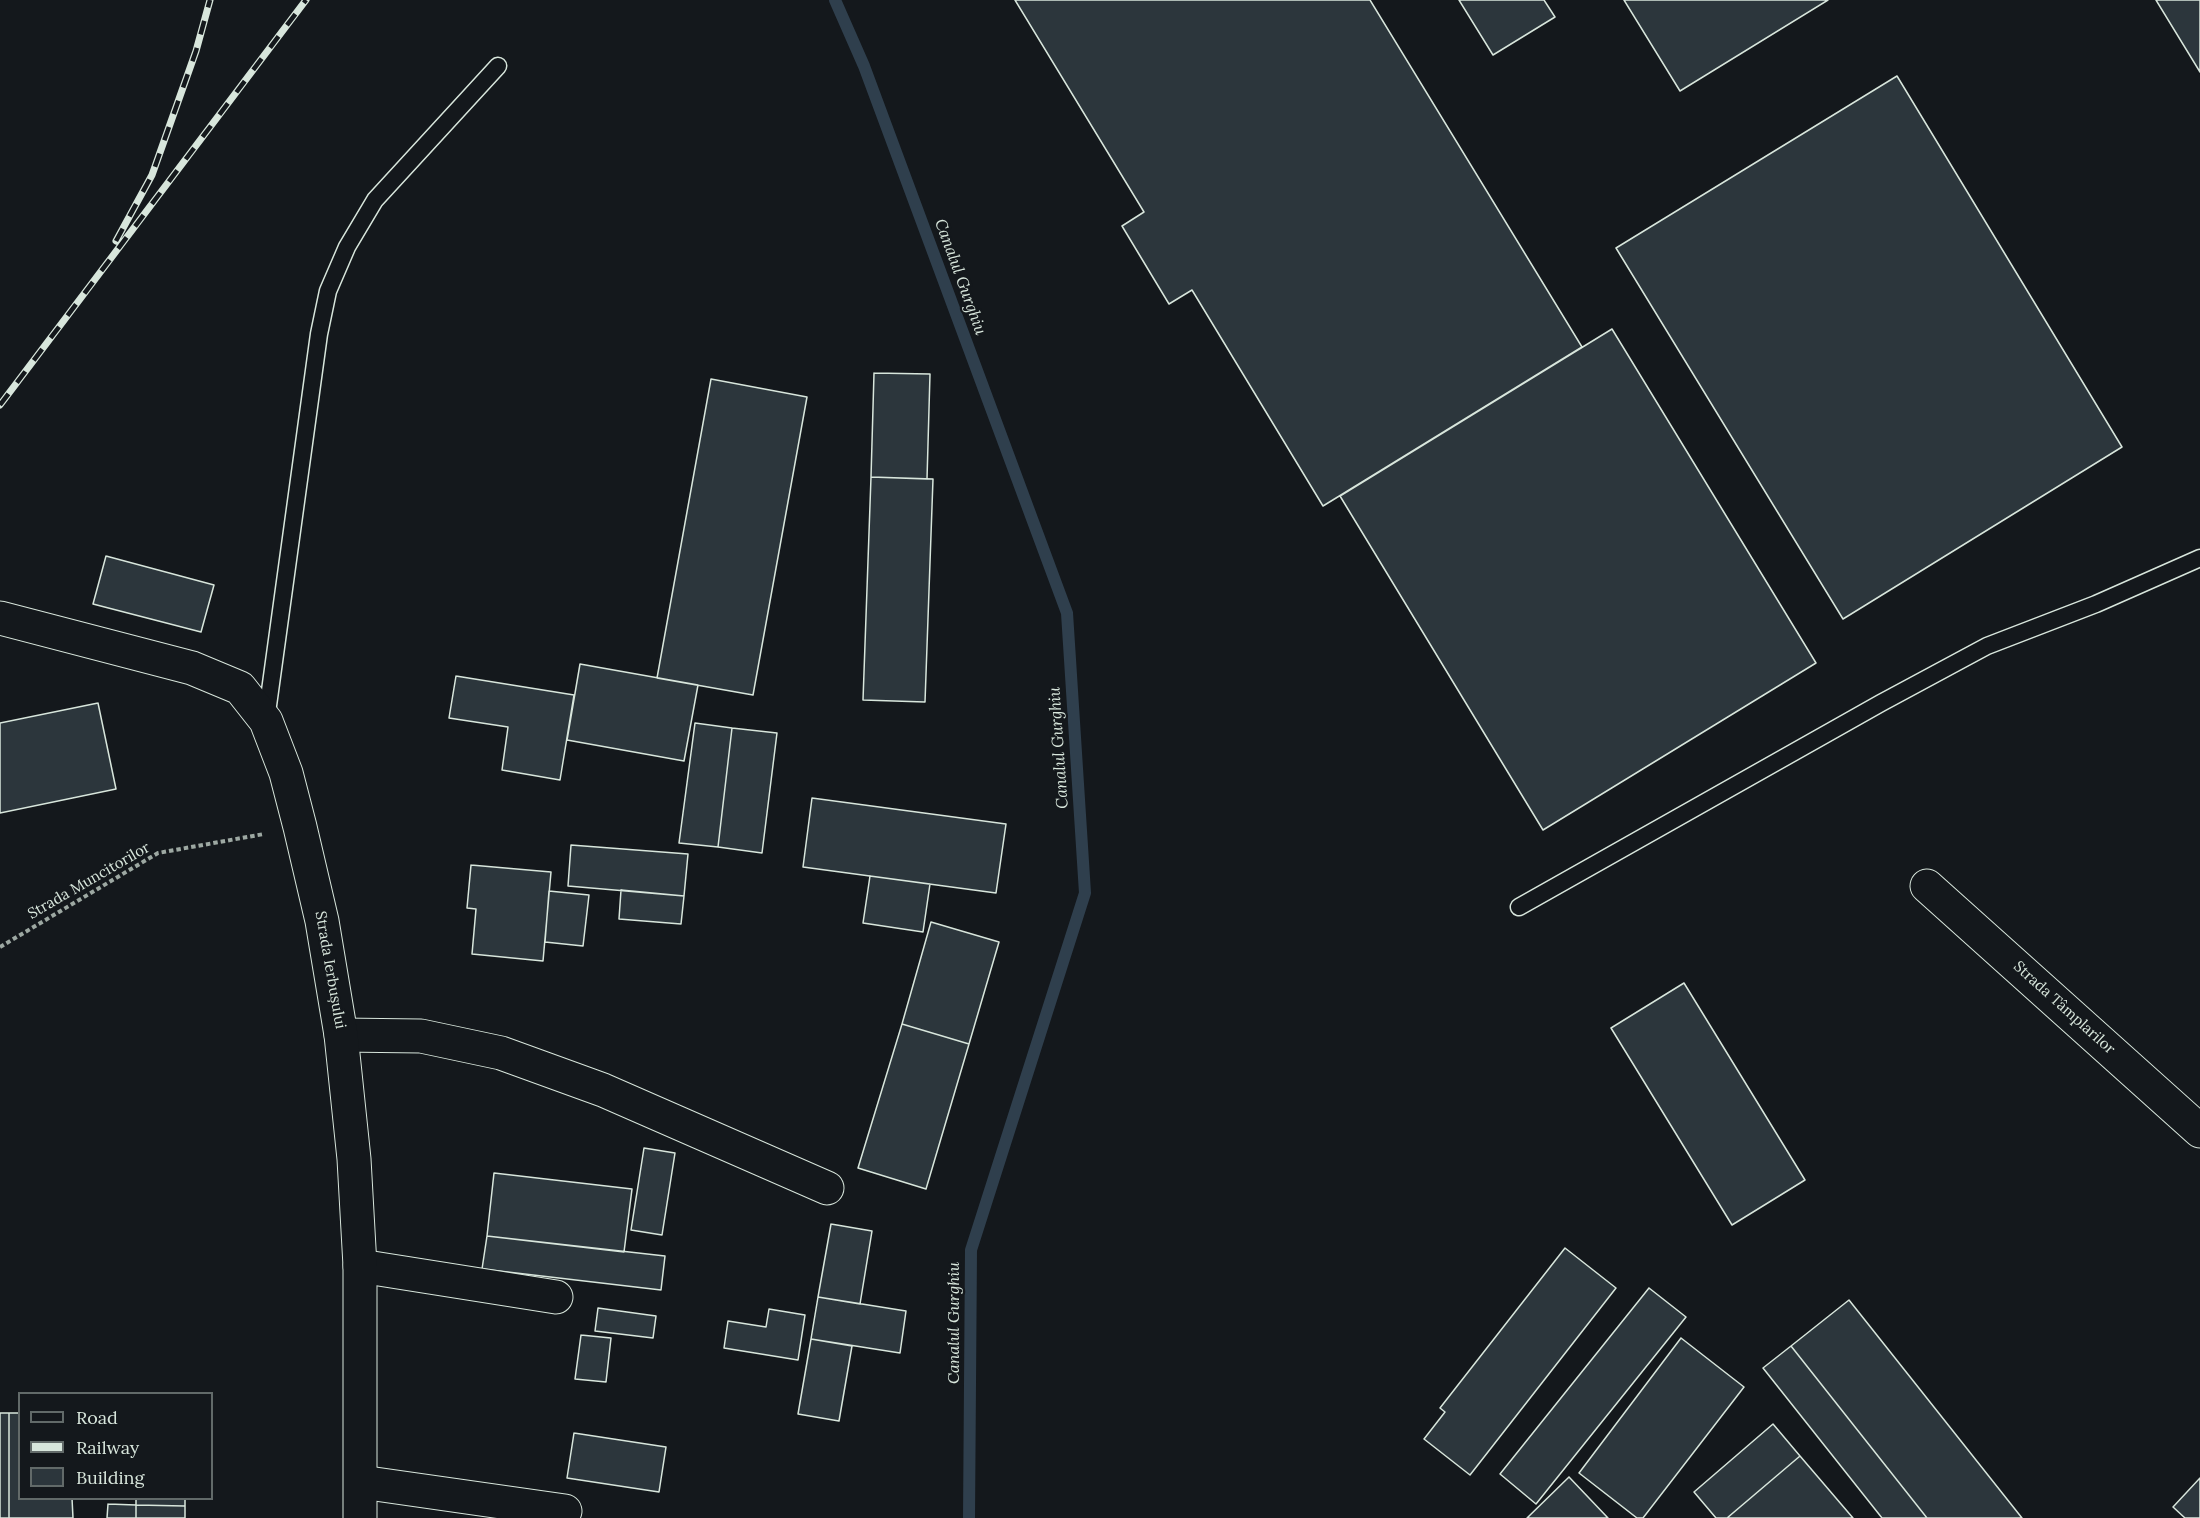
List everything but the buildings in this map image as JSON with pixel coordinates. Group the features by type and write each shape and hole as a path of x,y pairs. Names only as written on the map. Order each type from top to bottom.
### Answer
{"street":[{"name":"Strada Ierbușului","path":"0,618 192,668 240,688 266,721 286,773 300,827 322,921 341,1035 354,1159 360,1266 360,1518"},
{"name":"Strada Tâmplarilor","path":"1928,886 2200,1131"},
{"path":"341,1035 421,1036 501,1053 603,1090 827,1188"},
{"path":"360,1266 556,1297"},
{"path":"361,1482 565,1511"}],"lane":[{"path":"266,721 311,386 328,291 348,247 375,200 498,66"},
{"path":"1519,907 1881,703 1987,646 2096,604 2200,558"}],"path":[{"name":"Strada Muncitorilor","path":"0,947 158,853 300,827"}],"waterway":[{"name":"Canalul Gurghiu","path":"835,0 864,66 1067,613 1085,893 971,1250 969,1518"}],"railway":[{"path":"116,241 152,175 196,51 210,0"},
{"path":"0,405 306,0"}]}
